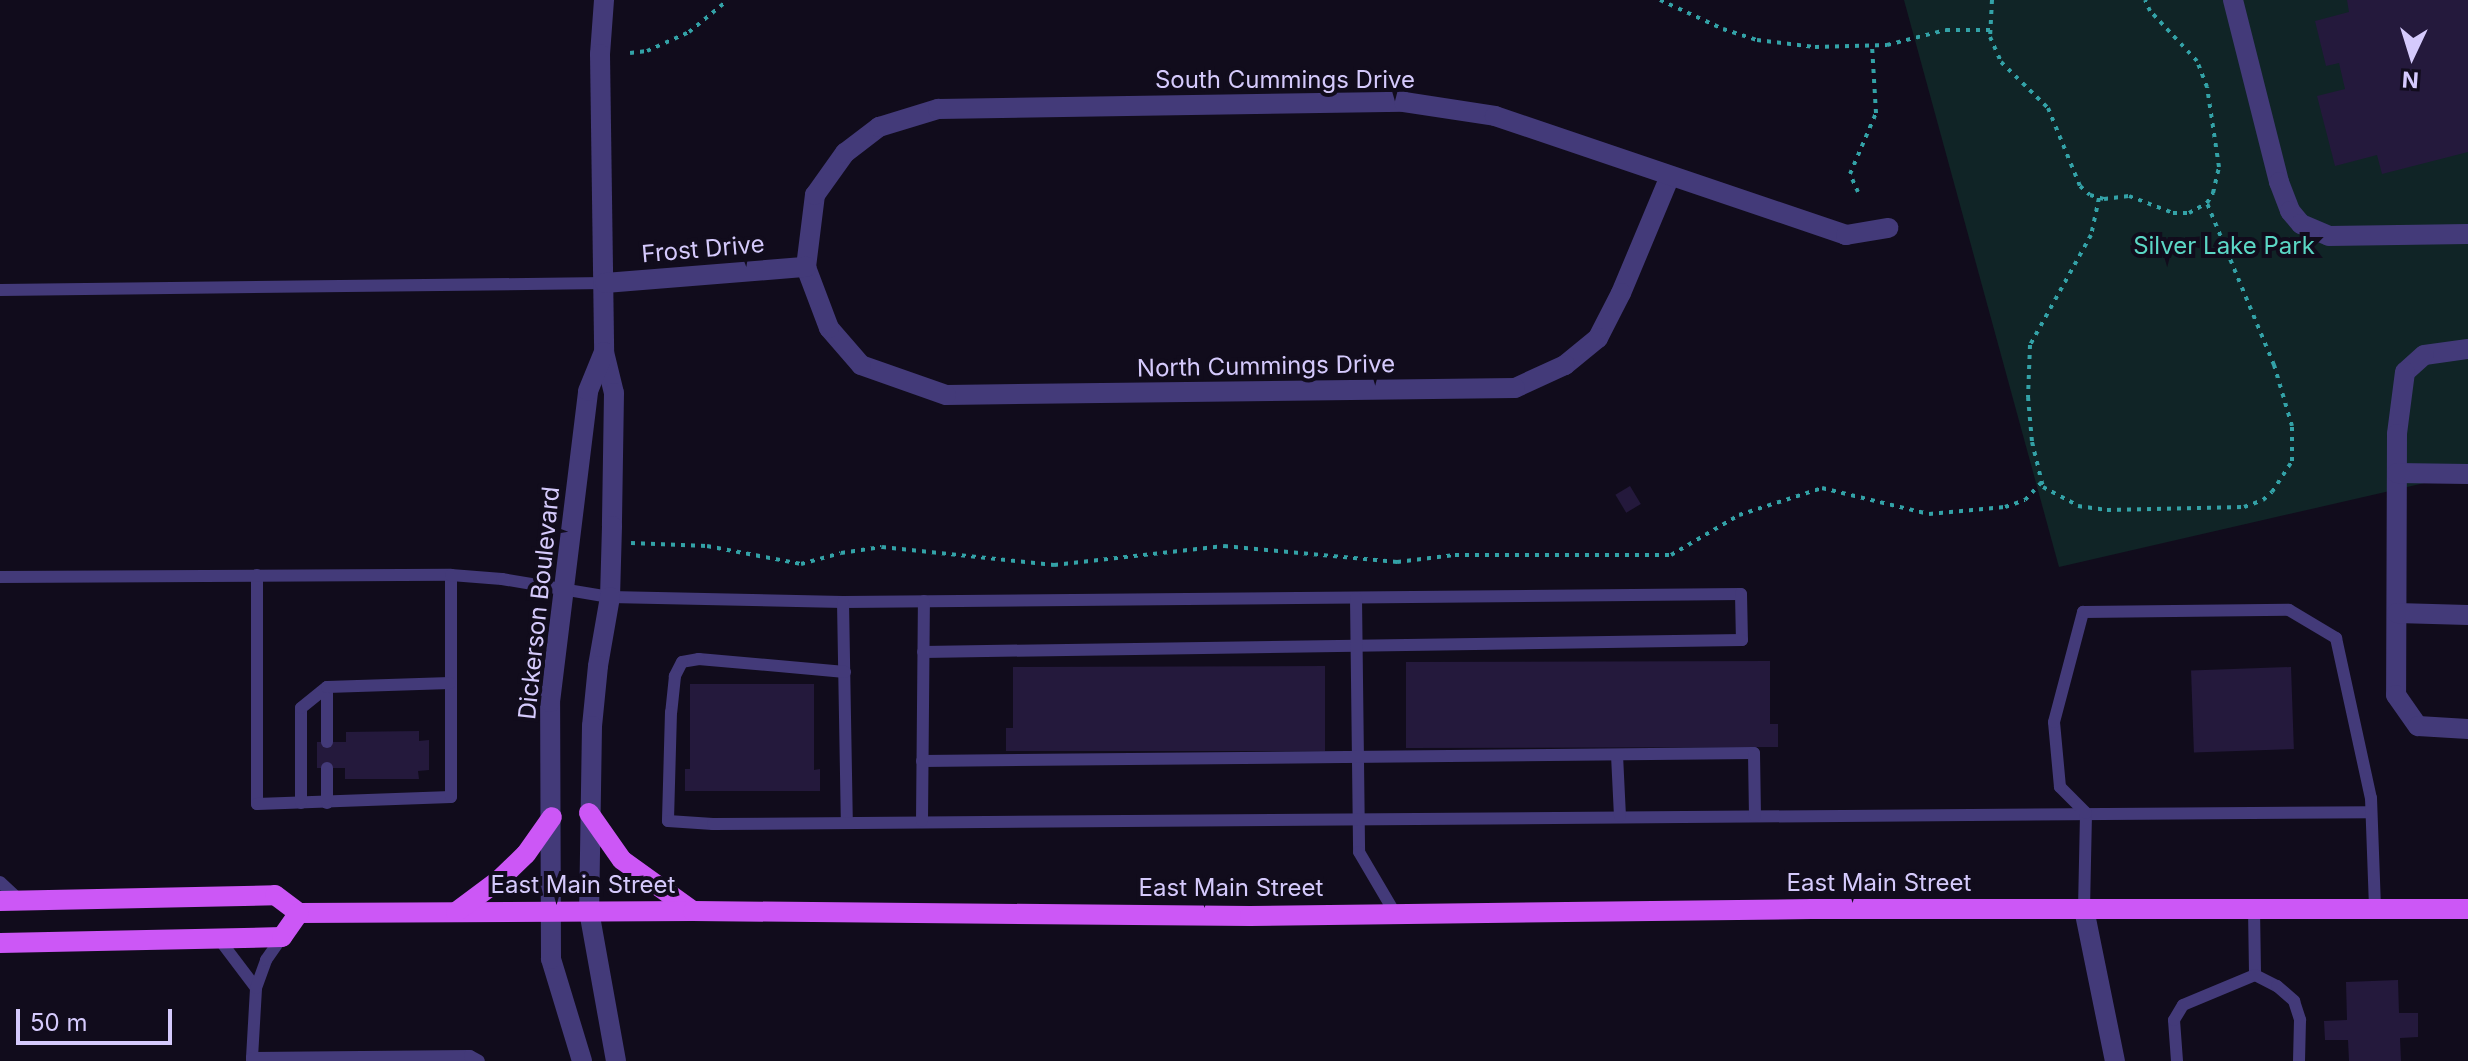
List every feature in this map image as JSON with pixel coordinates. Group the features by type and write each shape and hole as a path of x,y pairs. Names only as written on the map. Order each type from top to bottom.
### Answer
{"main road":[{"path":"589,813 622,860 693,911"},
{"path":"456,912 499,880 526,854 552,817"},
{"name":"East Main Street","path":"10,900 275,895 299,913 693,911 1235,916 2375,907 2468,909"},
{"path":"0,943 282,937 299,913"}],"street":[{"name":"Dickerson Boulevard","path":"604,0 600,54 604,352 614,393 612,526 610,597 598,666 589,813 589,911 616,1061"},
{"path":"2233,0 2279,182 2290,211 2301,224 2329,236 2468,234"},
{"name":"South Cummings Drive","path":"806,267 815,195 845,153 879,127 938,109 1404,102 1495,116 1846,235 1888,228"},
{"name":"North Cummings Drive","path":"806,267 829,328 861,365 946,395 1515,388 1565,365 1598,338 1621,293 1670,176"},
{"name":"Frost Drive","path":"605,283 806,267"},
{"path":"2468,349 2424,355 2405,372 2397,434 2396,695 2418,726 2468,729"},
{"name":"Dickerson Boulevard","path":"582,1061 551,959 550,702 588,391 604,352"},
{"path":"2397,473 2468,474"},
{"path":"2397,613 2468,615"},
{"path":"2084,909 2115,1061"}],"lane":[{"path":"0,290 605,283"},
{"path":"257,575 257,804 451,797 451,575"},
{"path":"0,577 451,575 502,579 610,597 843,602 1741,594 1742,640 923,652"},
{"path":"1356,598 1359,852 1395,913"},
{"path":"922,821 924,601"},
{"path":"843,602 847,821"},
{"path":"2084,909 2086,813 2060,787 2054,722 2083,612 2273,610 2289,610 2336,638 2371,798 2375,907"},
{"path":"845,672 699,659 682,662 675,676 671,712 668,821 713,824 2371,812"},
{"path":"301,803 301,708 327,687 450,683"},
{"path":"327,687 327,742"},
{"path":"922,761 1754,753 1755,816"},
{"path":"1617,755 1620,816"},
{"path":"327,768 327,803"},
{"path":"0,882 10,900"},
{"path":"2254,909 2255,975"},
{"path":"282,937 266,960 256,988 252,1060 470,1056 479,1061"},
{"path":"219,939 256,988"},
{"path":"2177,1061 2174,1020 2183,1005 2255,975 2277,986 2294,1001 2300,1020 2299,1061"}],"path":[{"path":"630,53 647,51 689,32 728,0"},
{"path":"1660,0 1723,29 1757,40 1815,47 1872,46 1946,30 1990,30"},
{"path":"1992,0 1990,30 2001,62 2048,108 2058,125 2080,186 2099,198 2129,196 2173,213 2189,213 2207,203"},
{"path":"2099,198 2091,235 2030,345 2028,397 2032,442 2041,483 2078,506 2107,510 2212,511 2244,507 2263,500 2286,475 2292,461 2292,426 2274,365 2207,203 2219,167 2207,87 2197,61 2150,11 2145,0"},
{"path":"1858,192 1850,174 1876,113 1872,46"},
{"path":"612,526 633,530 629,543 707,546 801,564 882,547 1054,565 1224,546 1382,561 1455,555 1671,555 1739,515 1822,488 1929,514 2005,507 2025,500 2041,483"}],"green space":[{"name":"Silver Lake Park","path":"1904,0 2468,0 2468,473 2059,567"}],"building":[{"path":"2347,0 2468,0 2468,152 2382,174 2377,155 2335,166 2317,96 2345,89 2339,63 2326,66 2315,21 2349,12"},
{"path":"1630,486 1641,504 1626,513 1615,495"},
{"path":"1770,661 1770,724 1778,724 1778,747 1406,748 1406,662"},
{"path":"1325,666 1325,751 1006,751 1006,728 1013,728 1013,667"},
{"path":"2291,667 2294,749 2194,752 2191,670"},
{"path":"690,684 814,684 814,770 820,769 820,791 685,791 685,769 690,769"},
{"path":"419,731 419,741 429,740 429,770 418,771 419,779 345,779 345,768 317,768 317,742 346,742 346,732"},
{"path":"2398,980 2399,1013 2418,1013 2418,1037 2400,1038 2401,1061 2349,1061 2348,1040 2325,1040 2324,1021 2347,1020 2346,982"}]}
